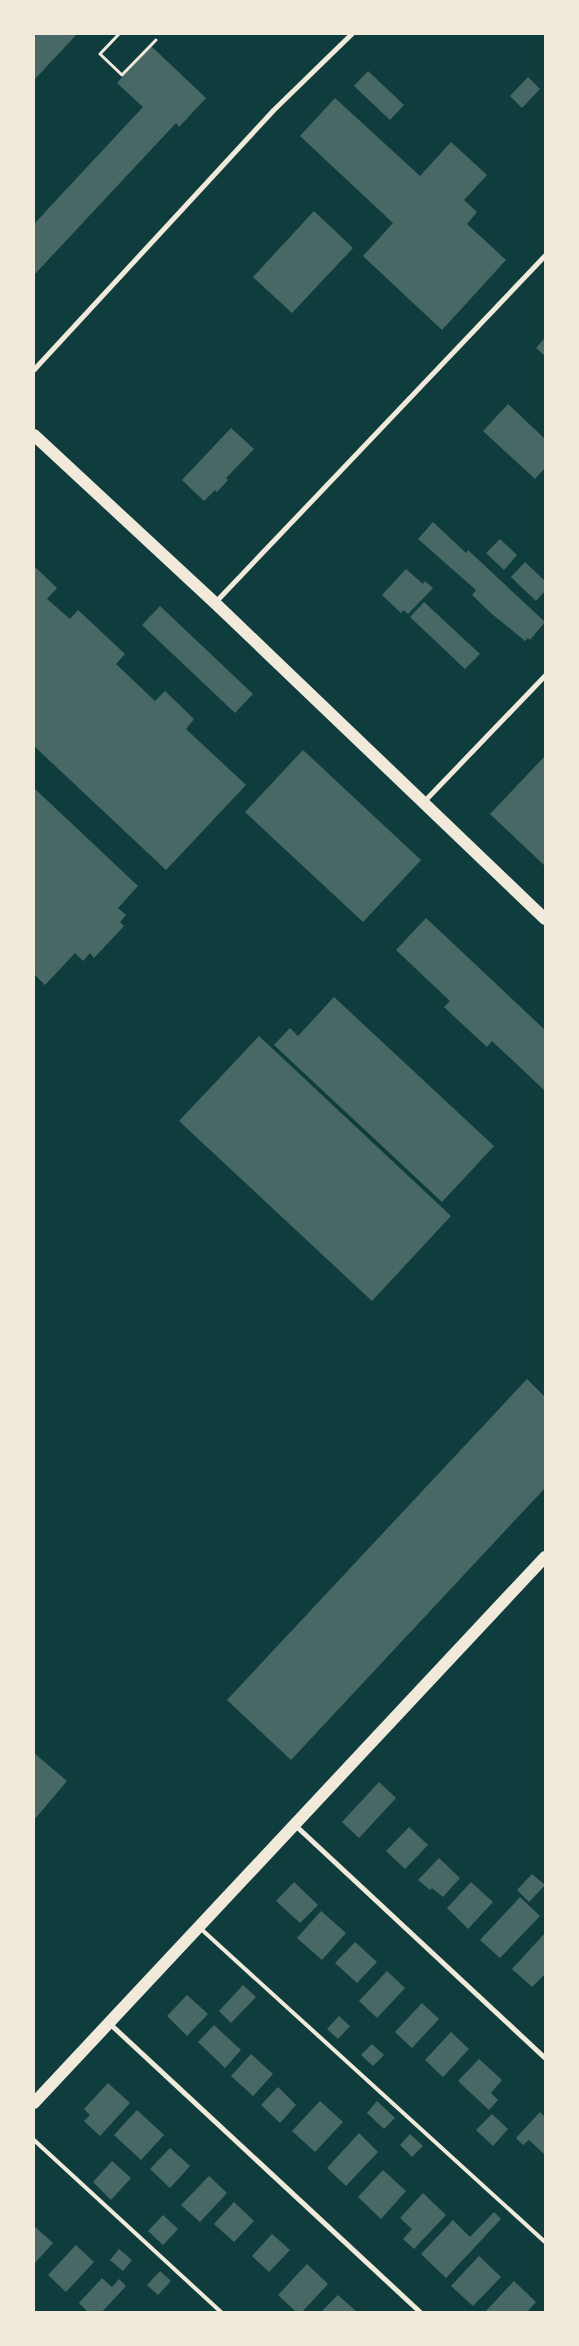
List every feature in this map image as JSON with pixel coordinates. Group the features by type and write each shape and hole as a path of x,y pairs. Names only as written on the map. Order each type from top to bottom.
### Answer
{"main road":[{"path":"34,435 215,603 545,919"},
{"path":"34,2103 545,1557"}],"street":[{"path":"34,370 267,117 352,34"},
{"path":"215,603 545,256"},
{"path":"424,802 545,676"},
{"path":"295,1825 545,2058"},
{"path":"109,2023 420,2312"}],"lane":[{"path":"198,1927 545,2242"},
{"path":"34,2140 221,2312"}],"path":[{"path":"119,34 100,54 122,75 156,40"}],"building":[{"path":"34,34 77,34 34,80"},
{"path":"151,46 206,98 179,127 176,123 34,275 34,224 143,107 117,83"},
{"path":"368,71 404,105 390,120 354,86"},
{"path":"528,77 540,89 522,108 510,96"},
{"path":"335,98 420,176 451,142 487,175 464,200 477,212 467,224 506,260 442,330 363,256 393,223 300,136"},
{"path":"314,211 353,248 292,313 253,277"},
{"path":"545,340 545,356 536,348"},
{"path":"508,404 545,439 545,468 535,479 483,431"},
{"path":"231,428 254,449 226,478 228,480 217,492 215,490 204,501 182,480"},
{"path":"433,522 466,553 468,550 545,622 530,640 528,638 525,641 492,614 472,595 476,590 418,539"},
{"path":"500,539 517,555 504,570 486,553"},
{"path":"525,562 545,581 545,591 536,601 511,577"},
{"path":"34,566 57,588 47,599 70,619 78,610 125,654 116,664 155,701 165,691 194,719 186,729 246,785 166,870 34,746"},
{"path":"406,569 423,584 425,581 433,588 408,614 404,610 401,613 382,595"},
{"path":"424,602 480,654 465,669 410,617"},
{"path":"160,606 253,694 235,713 142,625"},
{"path":"303,750 421,860 363,922 245,812"},
{"path":"545,756 545,866 490,814"},
{"path":"34,788 138,886 118,908 126,915 120,922 124,926 94,958 90,953 83,961 75,953 45,985 34,974"},
{"path":"426,918 545,1030 544,1090 492,1041 487,1047 444,1007 450,1001 396,950"},
{"path":"334,997 494,1146 442,1202 274,1045 290,1028 298,1036"},
{"path":"259,1036 451,1216 372,1301 179,1121"},
{"path":"527,1379 545,1397 545,1488 291,1760 227,1700"},
{"path":"34,1753 67,1781 34,1820"},
{"path":"379,1782 396,1798 359,1838 342,1822"},
{"path":"409,1827 428,1845 405,1869 386,1851"},
{"path":"439,1858 460,1878 443,1897 432,1888 430,1890 418,1880"},
{"path":"532,1874 545,1885 529,1902 517,1890"},
{"path":"294,1882 318,1905 300,1923 276,1901"},
{"path":"471,1882 493,1902 468,1929 447,1908"},
{"path":"520,1897 540,1916 500,1958 480,1940"},
{"path":"321,1911 346,1933 322,1960 297,1938"},
{"path":"545,1933 545,1974 532,1987 512,1969"},
{"path":"355,1942 377,1962 357,1983 335,1963"},
{"path":"387,1971 405,1988 377,2018 359,2001"},
{"path":"243,1985 256,1997 231,2023 219,2011"},
{"path":"187,1995 208,2014 187,2036 167,2016"},
{"path":"422,2003 439,2019 412,2048 395,2032"},
{"path":"339,2016 350,2026 338,2039 327,2029"},
{"path":"214,2025 241,2050 225,2068 198,2042"},
{"path":"451,2032 469,2049 443,2077 425,2060"},
{"path":"372,2044 384,2055 373,2066 361,2055"},
{"path":"251,2054 273,2074 253,2096 231,2076"},
{"path":"479,2059 502,2080 491,2093 498,2100 489,2110 458,2081"},
{"path":"108,2083 130,2103 100,2136 84,2121 90,2115 84,2109"},
{"path":"278,2087 296,2105 280,2123 261,2105"},
{"path":"320,2101 343,2122 315,2152 292,2131"},
{"path":"377,2101 395,2118 384,2129 367,2113"},
{"path":"137,2110 164,2135 141,2160 114,2135"},
{"path":"540,2112 545,2117 545,2155 529,2140 523,2145 516,2138"},
{"path":"492,2114 508,2129 493,2146 476,2130"},
{"path":"359,2133 378,2152 346,2186 327,2168"},
{"path":"410,2134 423,2146 412,2157 400,2145"},
{"path":"170,2148 190,2166 170,2188 150,2169"},
{"path":"112,2161 131,2178 111,2200 93,2182"},
{"path":"383,2170 406,2191 381,2219 358,2197"},
{"path":"209,2176 227,2193 200,2222 181,2205"},
{"path":"423,2193 446,2215 414,2249 403,2239 412,2229 400,2218"},
{"path":"234,2202 254,2221 234,2242 214,2224"},
{"path":"494,2212 501,2219 446,2278 421,2254 453,2220 470,2237"},
{"path":"163,2215 178,2229 163,2245 148,2231"},
{"path":"34,2226 53,2243 34,2264"},
{"path":"272,2234 290,2250 269,2272 252,2256"},
{"path":"76,2245 94,2262 66,2292 48,2275"},
{"path":"119,2249 132,2260 123,2271 110,2260"},
{"path":"479,2256 501,2277 473,2306 451,2286"},
{"path":"307,2264 328,2284 302,2312 296,2312 278,2295"},
{"path":"160,2271 171,2281 158,2295 147,2285"},
{"path":"102,2278 112,2287 119,2279 126,2286 102,2312 88,2312 79,2303"},
{"path":"514,2281 536,2302 527,2312 485,2312"},
{"path":"338,2295 357,2312 321,2312"}]}
